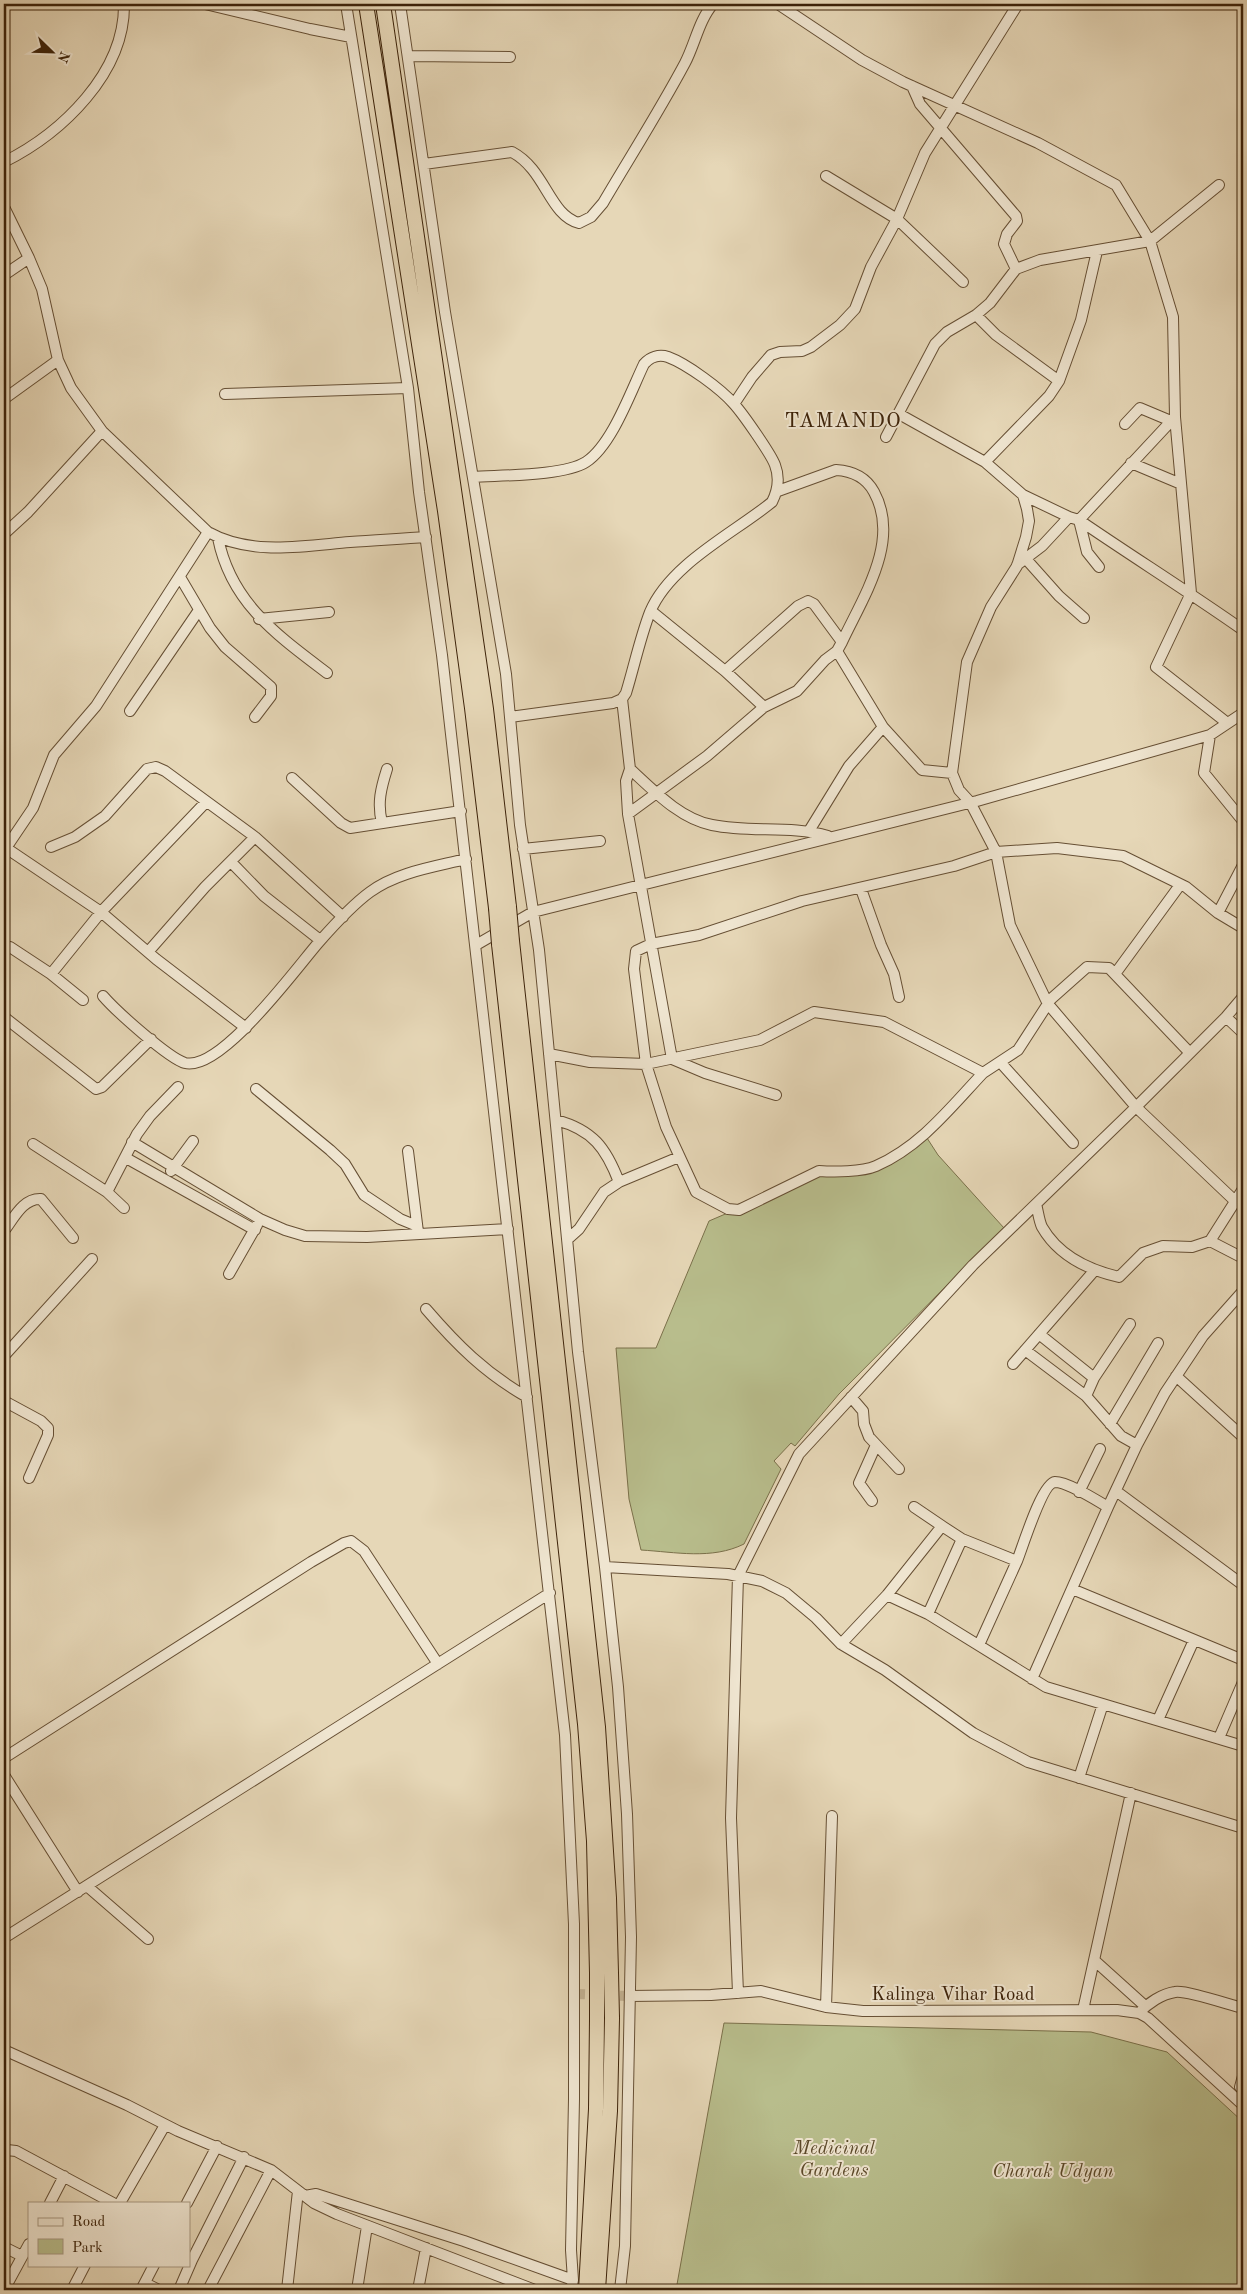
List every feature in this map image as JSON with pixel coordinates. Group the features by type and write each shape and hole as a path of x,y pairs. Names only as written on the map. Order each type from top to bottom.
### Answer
{"highway":[{"path":"366,4 445,511 506,942 585,1724 604,1973 612,2018 610,2111 598,2290"},
{"path":"383,4 486,709 502,907"},
{"path":"586,2290 596,2109 597,2018 604,1973"}],"street":[{"path":"4,162 38,142 89,94 116,49 122,32 124,4"},
{"path":"205,4 351,37"},
{"path":"302,2194 316,2194 464,2241 572,2285 574,1900 565,1735 462,811 408,388 346,4"},
{"path":"400,4 445,312 493,588 510,717 523,849 533,912 569,1238 578,1352 605,1567 627,1814 631,1937 625,2246 620,2290"},
{"path":"424,164 499,152 512,152 524,159 541,178 560,213 568,220 579,223 591,217 603,203 679,73 692,50 700,25 713,4"},
{"path":"778,4 862,60 912,86 1038,143 1116,184 1150,240 1173,317 1173,419 1191,593 1156,667 1226,722"},
{"path":"734,404 752,377 771,356 780,352 802,351 811,347 840,325 855,309 873,262 897,218 925,154 1018,4"},
{"path":"408,56 510,57"},
{"path":"912,86 920,104 1016,216 1014,226 1007,234 1004,244 1016,269"},
{"path":"826,176 897,218 963,282"},
{"path":"886,437 900,414 935,344 958,324 976,316 990,303 1016,269 1029,262 1150,240 1219,185"},
{"path":"4,207 42,289 58,360 71,388 102,430 208,532 218,538 250,546 298,547 426,537"},
{"path":"985,462 1049,396 1060,381 1081,320 1097,251"},
{"path":"4,276 29,258"},
{"path":"976,316 996,335 1060,381"},
{"path":"473,477 566,470 586,462 608,435 644,364 650,358 668,357 714,387 734,404 775,465 778,491 772,502 702,552 662,592 651,611 626,694 622,699 613,703 510,717"},
{"path":"4,399 58,360"},
{"path":"225,394 408,388"},
{"path":"1124,424 1140,408 1173,419"},
{"path":"900,414 985,462 1024,496 1074,519 1191,593 1243,630"},
{"path":"1017,566 1074,519 1173,419"},
{"path":"4,534 28,512 102,430"},
{"path":"1131,463 1181,484"},
{"path":"628,814 707,756 764,707 797,691 840,646 875,573 884,542 881,504 869,483 858,474 846,470 836,470 778,491"},
{"path":"1024,496 1029,521 1017,566 991,608 967,662 952,773 959,790 970,802 996,852 1010,925 1048,1004 1136,1107 1235,1201"},
{"path":"1074,519 1087,552 1099,566"},
{"path":"208,532 96,706 54,755 33,808 5,849 102,912 148,952 246,1028"},
{"path":"218,538 222,556 234,582 259,619 327,673"},
{"path":"1026,559 1059,596 1084,618"},
{"path":"180,577 210,628 225,647 271,687 271,696 255,718"},
{"path":"725,671 798,606 808,601 814,604 840,646 884,727 922,770 952,773"},
{"path":"130,711 199,610"},
{"path":"651,611 725,671 764,707"},
{"path":"259,619 329,612"},
{"path":"622,699 630,769 626,781 628,814 672,1059"},
{"path":"476,945 533,912 970,802 1210,735 1226,722 1243,712"},
{"path":"809,831 849,766 884,727"},
{"path":"1210,735 1204,773 1243,820"},
{"path":"50,848 75,837 105,816 147,769 156,767 165,770 255,837 343,917"},
{"path":"382,823 378,808 380,792 387,769"},
{"path":"630,769 657,794 696,820 712,825 809,831 829,836"},
{"path":"292,778 341,823 350,828 462,811"},
{"path":"51,974 102,912 206,802"},
{"path":"148,952 205,887 255,837"},
{"path":"523,849 600,842"},
{"path":"1190,1053 1109,968 1088,967 1048,1004 1018,1050 982,1074 919,1141 874,1167 834,1172 819,1171 739,1210 728,1209 696,1192 666,1127 646,1064 634,958 636,950 651,944 699,935 802,901 861,889 954,866 996,852 1057,848 1122,856 1180,885 1218,913 1243,928"},
{"path":"103,996 151,1039 185,1063 196,1062 214,1054 246,1028 320,940 370,892 386,882 466,858"},
{"path":"231,862 264,896 320,940"},
{"path":"1218,913 1243,865"},
{"path":"1115,974 1180,885"},
{"path":"861,889 881,945 894,974 899,997"},
{"path":"10,947 51,974 83,1000"},
{"path":"738,1993 731,1818 738,1576 799,1454 973,1265 1136,1107 1226,1017 1243,997"},
{"path":"549,1054 590,1062 646,1064 760,1040 814,1012 884,1022 982,1074"},
{"path":"4,1017 96,1089 102,1087 151,1039"},
{"path":"1226,1017 1243,1033"},
{"path":"672,1059 705,1073 776,1095"},
{"path":"1000,1062 1073,1143"},
{"path":"107,1192 126,1158 132,1142 150,1116 178,1087"},
{"path":"256,1089 345,1164 364,1195 418,1230"},
{"path":"556,1120 570,1124 596,1140 612,1163 619,1182"},
{"path":"166,1180 173,1166 193,1141"},
{"path":"132,1142 260,1219 305,1236 367,1238 418,1230 508,1229"},
{"path":"33,1144 107,1192 124,1208"},
{"path":"408,1151 418,1230"},
{"path":"569,1238 584,1222 597,1199 619,1182 679,1157"},
{"path":"126,1158 255,1230"},
{"path":"1036,1204 1042,1226 1065,1253 1094,1271 1119,1277 1143,1253 1163,1246 1192,1247 1210,1241 1243,1188"},
{"path":"4,1231 24,1204 32,1199 41,1199 73,1238"},
{"path":"229,1274 260,1219"},
{"path":"1210,1241 1243,1258"},
{"path":"4,1356 92,1259"},
{"path":"1013,1364 1094,1271"},
{"path":"1032,1679 1137,1445 1176,1376 1203,1336 1243,1290"},
{"path":"426,1309 462,1350 506,1385 527,1397"},
{"path":"1086,1396 1094,1378 1130,1324"},
{"path":"1039,1334 1094,1378"},
{"path":"1110,1424 1158,1344"},
{"path":"1025,1350 1086,1396 1121,1436 1137,1445"},
{"path":"1176,1376 1243,1438"},
{"path":"851,1397 862,1408 866,1431 899,1470"},
{"path":"4,1401 41,1421 48,1428 48,1435 29,1478"},
{"path":"872,1501 859,1483 876,1445"},
{"path":"1078,1492 1100,1450"},
{"path":"979,1645 1017,1561 1047,1486 1054,1482 1108,1507"},
{"path":"1116,1491 1243,1585"},
{"path":"914,1507 962,1539 1017,1561"},
{"path":"840,1644 887,1595 942,1526"},
{"path":"928,1614 962,1539"},
{"path":"4,1758 311,1562 351,1541 364,1551 438,1664"},
{"path":"605,1567 738,1576 762,1581 786,1593 816,1618 840,1644 885,1670 973,1733 1028,1762 1243,1828"},
{"path":"1072,1589 1243,1660"},
{"path":"4,1938 88,1887 550,1593"},
{"path":"887,1595 928,1614 1046,1687 1243,1746"},
{"path":"1158,1720 1194,1640"},
{"path":"1218,1738 1243,1682"},
{"path":"1079,1778 1103,1704"},
{"path":"4,1775 78,1892"},
{"path":"1083,2010 1131,1793"},
{"path":"826,2007 832,1816"},
{"path":"88,1887 148,1939"},
{"path":"1094,1960 1148,2018 1243,2105"},
{"name":"Kalinga Vihar Road","path":"630,1996 711,1995 761,1991 826,2007 863,2011 1142,2010"},
{"path":"1142,2010 1160,1997 1177,1991 1243,2008"},
{"path":"4,2050 128,2105 165,2125 271,2170 314,2203 367,2226 534,2290"},
{"path":"1243,2076 1240,2087 1243,2088"},
{"path":"121,2202 165,2125"},
{"path":"188,2202 217,2146"},
{"path":"4,2154 7,2150 16,2151 111,2202"},
{"path":"190,2265 244,2157"},
{"path":"208,2290 271,2170"},
{"path":"51,2202 64,2176"},
{"path":"287,2290 302,2194"},
{"path":"357,2290 367,2226"},
{"path":"4,2290 28,2246"},
{"path":"4,2247 22,2256"},
{"path":"418,2290 426,2248"},
{"path":"72,2290 84,2266"},
{"path":"154,2266 143,2287 159,2290"},
{"path":"179,2290 189,2266"}],"green space":[{"path":"927,1138 938,1155 1004,1228 839,1394 795,1446 791,1443 774,1461 781,1469 744,1544 719,1552 693,1554 641,1550 629,1499 616,1348 656,1348 709,1221 821,1173 877,1168"},
{"name":"Medicinal Gardens","path":"724,2023 1091,2032 1167,2052 1243,2122 1243,2290 676,2290"}],"tunnel":[{"path":"575,1994 630,1996"}],"district":[{"name":"TAMANDO","path":"843,420"}],"park label":[{"name":"Charak Udyan","path":"1053,2170"}]}
